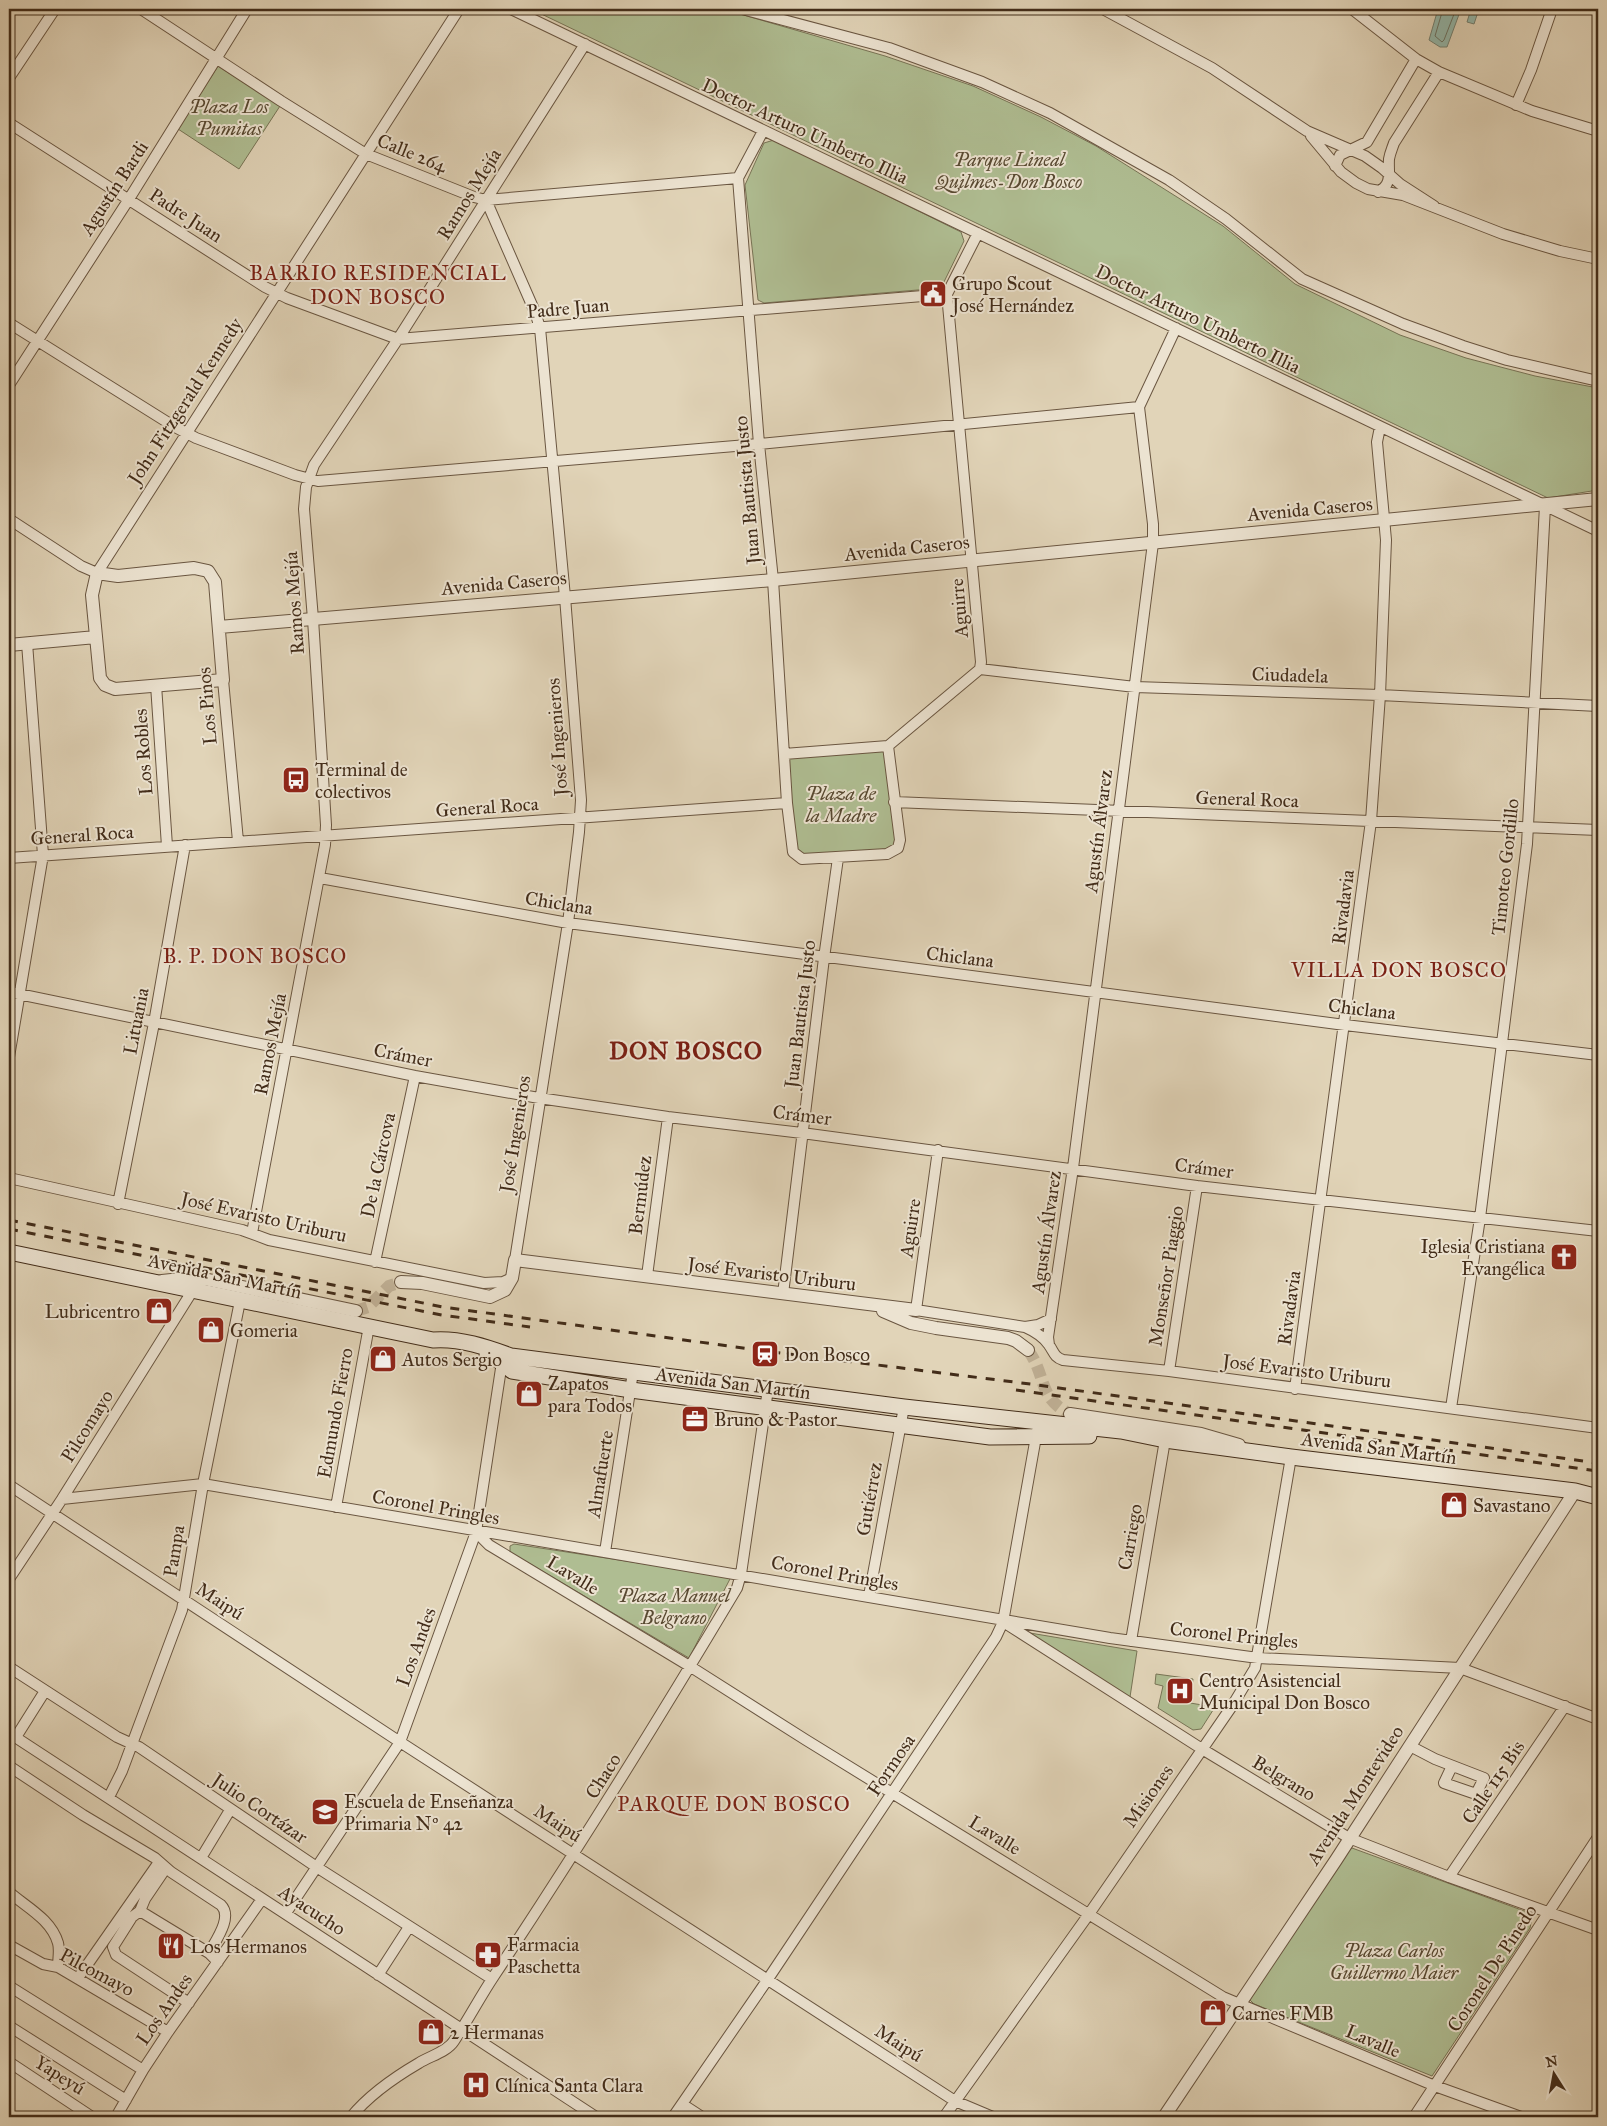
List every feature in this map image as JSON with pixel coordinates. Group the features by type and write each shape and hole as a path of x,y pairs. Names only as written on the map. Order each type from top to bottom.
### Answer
{"main road":[{"name":"Avenida San Martín","path":"9,1252 433,1340 448,1348 490,1357 502,1362 509,1369 520,1372 631,1390 990,1437 1038,1429"},
{"name":"Avenida San Martín","path":"433,1340 446,1339 478,1345 512,1356 904,1407 1076,1435 1160,1439 1291,1457 1576,1491 1598,1497"},
{"path":"520,1372 528,1366 533,1366 588,1373 591,1366"}],"street":[{"path":"9,78 55,9"},
{"name":"Calle 264","path":"141,9 366,154 486,200 738,178"},
{"name":"Agustín Bardi","path":"9,385 248,9"},
{"name":"John Fitzgerald Kennedy","path":"156,685 115,688 104,685 100,678 92,595 97,573 459,9"},
{"name":"Doctor Arturo Umberto Illia","path":"512,9 1380,427 1488,476 1598,531"},
{"path":"742,9 889,48 1014,96 1110,145 1169,180 1226,218 1302,279 1403,324 1464,346 1516,362 1598,381"},
{"path":"1103,9 1212,68 1307,131 1374,162 1400,184 1434,206"},
{"path":"1352,9 1416,59 1439,72 1516,105 1598,131"},
{"path":"1516,105 1531,70 1552,9"},
{"name":"Ramos Mejía","path":"252,1234 320,878 326,834 314,619 304,509 308,479 314,465 398,339 585,44"},
{"path":"1336,166 1340,155 1367,142 1416,59"},
{"path":"1378,192 1386,187 1390,175 1388,165 1390,152 1439,72"},
{"name":"Padre Juan","path":"9,123 277,293 398,339 946,294"},
{"path":"738,178 763,131"},
{"path":"1307,131 1336,166 1356,183 1378,192 1403,195 1534,244 1598,259"},
{"name":"Juan Bautista Justo","path":"738,178 759,444 773,580 787,803 793,852 802,859 838,858 783,1294"},
{"name":"José Ingenieros","path":"486,200 535,312 540,328 565,597 581,800 568,923 512,1278"},
{"path":"946,294 978,233"},
{"name":"Aguirre","path":"946,294 972,561 980,669"},
{"path":"9,323 187,434 308,479 331,480 759,444 1139,407 1176,328"},
{"name":"Agustín Álvarez","path":"1049,1345 1153,543 1153,524 1139,407"},
{"name":"Rivadavia","path":"1295,1389 1322,1201 1372,821 1380,695 1385,521 1377,442 1380,427"},
{"name":"Avenida Caseros","path":"219,627 773,580 1545,506 1598,499"},
{"name":"Timoteo Gordillo","path":"1452,1408 1480,1218 1528,827 1545,506"},
{"path":"9,519 81,566 97,573"},
{"name":"Los Pinos","path":"97,573 118,576 194,568 208,571 215,582 238,841"},
{"path":"9,645 96,637"},
{"path":"9,1057 21,994 42,855 27,643"},
{"path":"784,754 888,746 980,669"},
{"name":"Ciudadela","path":"980,669 1135,687 1380,695 1598,706"},
{"path":"156,685 224,680"},
{"name":"Los Robles","path":"156,685 167,846"},
{"path":"838,858 893,852 898,848 900,840 888,746"},
{"name":"General Roca","path":"894,802 1598,830"},
{"name":"General Roca","path":"9,858 326,834 787,803"},
{"name":"Lituania","path":"118,1204 154,1023 185,845"},
{"name":"Chiclana","path":"320,878 568,923 1345,1025 1598,1055"},
{"name":"Crámer","path":"9,992 415,1076 539,1098 668,1117 938,1150 1198,1186 1598,1231"},
{"name":"De la Cárcova","path":"375,1262 415,1076"},
{"name":"Bermúdez","path":"647,1276 668,1117"},
{"name":"Aguirre","path":"916,1310 938,1150"},
{"name":"José Evaristo Uriburu","path":"9,1178 252,1234 268,1240 375,1262 484,1283 503,1282 512,1278"},
{"name":"Monseñor Piaggio","path":"1169,1371 1198,1186"},
{"name":"José Evaristo Uriburu","path":"515,1260 916,1310 1025,1327 1038,1325 1051,1319"},
{"path":"401,1282 422,1283 490,1297 505,1290 512,1278"},
{"path":"156,1282 204,1279 356,1311"},
{"name":"Pilcomayo","path":"9,1579 62,1499 193,1290"},
{"name":"Pampa","path":"109,1797 122,1770 182,1610 203,1484 240,1301"},
{"path":"871,1305 911,1323 1016,1340 1028,1350"},
{"name":"Edmundo Fierro","path":"336,1507 369,1326"},
{"name":"José Evaristo Uriburu","path":"1025,1327 1040,1335 1058,1358 1063,1360 1169,1371 1598,1428"},
{"name":"Los Andes","path":"286,1914 400,1742 476,1532 502,1362"},
{"name":"Almafuerte","path":"605,1552 633,1372"},
{"name":"Chaco","path":"352,2117 363,2104 398,2077 451,2045 492,1979 575,1854 691,1667 737,1588 741,1574 768,1389"},
{"name":"Gutiérrez","path":"869,1596 904,1407"},
{"path":"1070,1414 1201,1434 1268,1454"},
{"name":"Formosa","path":"673,2117 768,1979 996,1637 1003,1622 1038,1429"},
{"name":"Carriego","path":"1131,1641 1160,1439"},
{"name":"Misiones","path":"944,2117 1089,1914 1251,1675 1258,1658 1291,1457"},
{"name":"Coronel Pringles","path":"62,1499 203,1484 476,1532 869,1596 1003,1622 1131,1641 1258,1658 1460,1668 1598,1719"},
{"name":"Maipú","path":"9,1485 400,1742 955,2101 993,2117"},
{"name":"Avenida Montevideo","path":"1164,2117 1410,1746 1576,1491"},
{"name":"Lavalle","path":"476,1532 489,1545 691,1667 1223,1997 1435,2086 1521,2117"},
{"name":"Belgrano","path":"1003,1622 1202,1749 1349,1838 1449,1877 1598,1930"},
{"name":"Julio Cortázar","path":"9,1667 117,1737 140,1747 230,1810 492,1979"},
{"path":"12,1735 45,1691"},
{"name":"Calle 115 Bis","path":"1449,1877 1565,1706"},
{"name":"Ayacucho","path":"12,1735 596,2117"},
{"path":"1410,1746 1452,1766"},
{"path":"9,1766 162,1865 225,1909 226,1917 209,1953"},
{"path":"201,1858 230,1810"},
{"name":"Coronel De Pinedo","path":"1414,2117 1598,1837"},
{"path":"162,1865 140,1912 132,1917 114,1946 116,1955 189,2003"},
{"path":"78,1978 162,1865"},
{"path":"9,1892 41,1916 45,1922 58,1942 58,1967"},
{"name":"Los Andes","path":"116,2117 168,2032 262,1899"},
{"path":"140,1912 209,1953 218,1962"},
{"path":"378,1975 409,1927"},
{"name":"Pilcomayo","path":"9,1945 43,1964 58,1967 168,2032"},
{"path":"9,1986 143,2070"},
{"path":"9,2026 126,2100"},
{"name":"Yapeyú","path":"9,2062 92,2117"},
{"path":"682,2104 702,2117"}],"green space":[{"name":"Parque Lineal Quilmes-Don Bosco","path":"531,9 729,9 747,16 885,56 973,86 1041,117 1096,146 1223,226 1295,284 1400,335 1466,358 1535,376 1598,388 1598,490 1548,498"},
{"name":"Plaza Los Pumitas","path":"218,66 280,106 239,169 178,129"},
{"path":"774,140 961,232 964,241 941,288 764,303 758,300 745,185 764,143"},
{"name":"Plaza de la Madre","path":"888,746 898,848 797,857 784,754"},
{"name":"Plaza Manuel Belgrano","path":"514,1544 731,1577 689,1658 510,1552 510,1546"},
{"path":"1024,1632 1137,1651 1130,1697"},
{"path":"1156,1674 1193,1679 1190,1703 1215,1707 1201,1729 1193,1730 1158,1708 1163,1686 1155,1684"},
{"name":"Plaza Carlos Guillermo Maier","path":"1352,1848 1527,1912 1532,1918 1530,1928 1432,2076 1254,2004 1249,1999 1346,1853"}],"water":[{"path":"1438,9 1461,9 1447,47 1440,47 1429,40"},
{"path":"1471,9 1479,9 1474,24 1467,22"}],"tunnel":[{"path":"356,1311 368,1307 389,1286 401,1282"},
{"path":"1028,1350 1047,1393 1052,1400 1070,1414"}],"railway":[{"path":"9,1220 443,1307 765,1351 1038,1385 1598,1463"},
{"path":"9,1229 442,1315 530,1327"},
{"path":"1016,1390 1598,1471"}],"place":[{"name":"Grupo Scout José Hernández","path":"933,294"},
{"name":"Terminal de colectivos","path":"296,780"},
{"name":"Iglesia Cristiana Evangélica","path":"1564,1257"},
{"name":"Lubricentro","path":"159,1311"},
{"name":"Gomeria","path":"211,1330"},
{"name":"Don Bosco","path":"765,1354"},
{"name":"Autos Sergio","path":"383,1359"},
{"name":"Zapatos para Todos","path":"529,1394"},
{"name":"Bruno & Pastor","path":"695,1419"},
{"name":"Savastano","path":"1454,1505"},
{"name":"Centro Asistencial Municipal Don Bosco","path":"1180,1691"},
{"name":"Escuela de Enseñanza Primaria Nº 42","path":"325,1812"},
{"name":"Los Hermanos","path":"171,1946"},
{"name":"Farmacia Paschetta","path":"488,1955"},
{"name":"Carnes FMB","path":"1213,2013"},
{"name":"2 Hermanas","path":"431,2032"},
{"name":"Clínica Santa Clara","path":"476,2085"}],"district":[{"name":"BARRIO RESIDENCIAL DON BOSCO","path":"378,285"},
{"name":"B. P. DON BOSCO","path":"255,956"},
{"name":"VILLA DON BOSCO","path":"1399,970"},
{"name":"DON BOSCO","path":"686,1051"},
{"name":"PARQUE DON BOSCO","path":"734,1804"}]}
